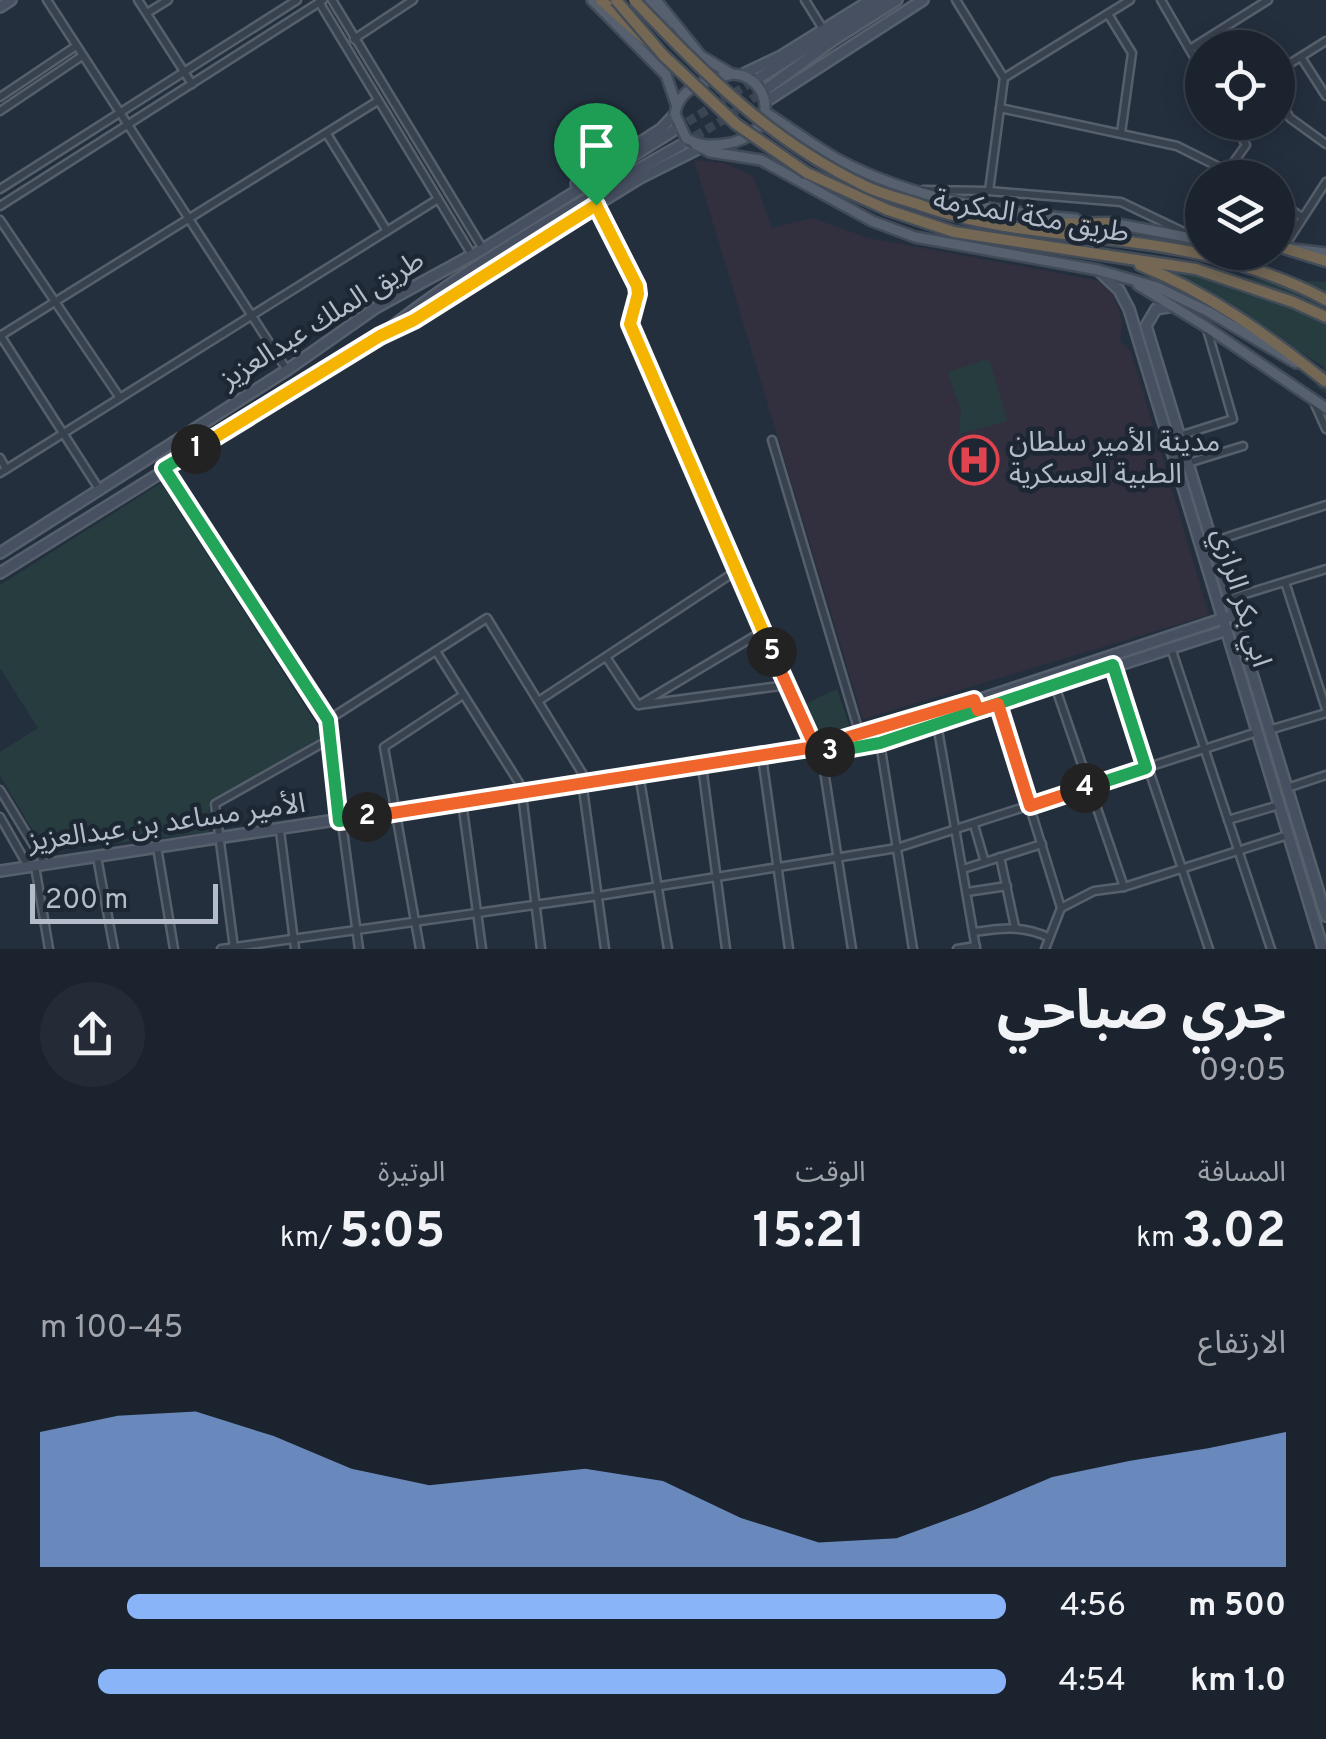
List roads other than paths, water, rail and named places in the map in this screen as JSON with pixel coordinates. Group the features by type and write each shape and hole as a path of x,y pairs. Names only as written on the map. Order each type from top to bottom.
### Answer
{"highway":[{"path":"600,0 663,54"},
{"name":"طريق مكة المكرمة","path":"616,0 663,54 736,124 807,172 874,204 954,232 1196,269 1326,317"},
{"name":"طريق مكة المكرمة","path":"634,0 740,107 811,156 868,187 989,224 1180,250 1226,262 1326,300"},
{"path":"989,224 1116,224"},
{"path":"1295,252 1326,260"},
{"path":"1120,258 1175,279 1217,303 1267,335 1326,381"}],"main road":[{"path":"592,0 666,75 681,130 710,152 761,160 872,221 915,237 1098,270 1182,297 1326,381"},
{"path":"645,0 680,48"},
{"path":"657,0 701,56 760,91 765,107 761,125 748,139 701,145"},
{"path":"676,110 698,84 737,74"},
{"path":"765,107 837,159 908,190 987,210 1116,224 1185,237"},
{"path":"819,147 798,142 789,149 787,157 822,194"},
{"path":"1295,250 1326,253"},
{"path":"1122,276 1206,326 1326,408"}],"street":[{"path":"0,8 11,0"},
{"path":"47,0 287,370"},
{"path":"138,0 192,84"},
{"path":"147,13 168,0"},
{"path":"0,190 297,0"},
{"path":"332,0 480,244"},
{"path":"354,39 413,0"},
{"path":"805,0 823,30"},
{"path":"737,74 781,56 871,0"},
{"path":"759,78 884,0"},
{"path":"769,87 897,0"},
{"path":"765,107 924,0"},
{"path":"956,0 1004,78 989,192"},
{"path":"1004,78 1130,0"},
{"path":"1161,0 1185,41"},
{"path":"1220,30 1268,0"},
{"path":"0,206 321,1 376,102 469,250"},
{"path":"1108,14 1132,53 1121,133"},
{"path":"1295,61 1326,41"},
{"path":"0,96 76,46"},
{"path":"0,111 82,56"},
{"path":"1301,57 1326,96"},
{"path":"99,489 0,336 376,102"},
{"path":"1000,108 1177,146 1207,160"},
{"path":"377,307 646,138 676,110"},
{"path":"1295,122 1326,144"},
{"name":"طريق الملك عبدالعزيز","path":"0,553 287,370 377,307 484,248 673,131"},
{"path":"327,134 387,230"},
{"name":"طريق الملك عبدالعزيز","path":"0,573 681,144"},
{"path":"380,336 414,320 596,205 701,145"},
{"path":"1295,227 1326,182"},
{"path":"908,190 1121,202 1185,233"},
{"path":"0,458 3,471 438,199"},
{"path":"596,205 637,286 630,324 822,758 852,949"},
{"path":"1295,212 1302,216"},
{"path":"0,220 120,398"},
{"name":"ابي بكر الرازي","path":"1098,270 1119,290 1129,309 1323,949"},
{"name":"ابي بكر الرازي","path":"1173,306 1156,308 1146,326 1286,788 1321,882 1326,916"},
{"path":"1179,436 1233,420 1206,326"},
{"path":"1313,399 1326,430"},
{"path":"772,440 860,736"},
{"path":"1188,463 1242,446"},
{"path":"164,468 328,720 359,949"},
{"path":"1212,542 1326,505"},
{"path":"1229,599 1326,570"},
{"path":"540,700 736,571"},
{"path":"1269,730 1326,711 1285,582"},
{"path":"815,747 976,705 1234,615"},
{"path":"328,720 486,618 587,781 583,789 605,949"},
{"path":"815,747 833,753 880,743 938,724 976,705 998,704 1238,627"},
{"path":"638,705 763,631"},
{"path":"1171,647 1271,949"},
{"path":"436,651 520,786 542,949"},
{"path":"606,656 638,705"},
{"path":"1113,665 1209,949"},
{"path":"638,705 786,684"},
{"path":"1054,685 1124,887"},
{"path":"420,949 384,747 463,695"},
{"path":"998,704 1061,908"},
{"path":"938,724 976,947 957,949"},
{"path":"221,949 598,896 897,848 1257,732"},
{"path":"234,948 215,804 330,740"},
{"path":"880,743 913,949"},
{"name":"الأمير مساعد بن عبدالعزيز","path":"0,871 815,747"},
{"path":"762,757 789,949"},
{"path":"702,766 726,949"},
{"path":"639,774 668,949"},
{"path":"1286,788 1326,774"},
{"path":"0,790 36,866 49,949"},
{"path":"462,802 482,949"},
{"path":"1228,820 1279,805"},
{"path":"0,817 36,866"},
{"path":"974,825 984,860"},
{"path":"280,830 295,949"},
{"path":"1044,949 1061,908 1094,891 1124,887 1288,835"},
{"path":"962,868 1042,844"},
{"path":"158,846 174,949"},
{"path":"97,857 114,949"},
{"path":"1000,857 1015,926"},
{"path":"967,892 1007,886"},
{"path":"974,932 1015,926 1048,938"}],"tunnel":[{"path":"676,129 757,79"},
{"path":"683,143 766,89"}],"place":[{"name":"مدينة الأمير سلطان الطبية العسكرية","path":"974,460"}]}
